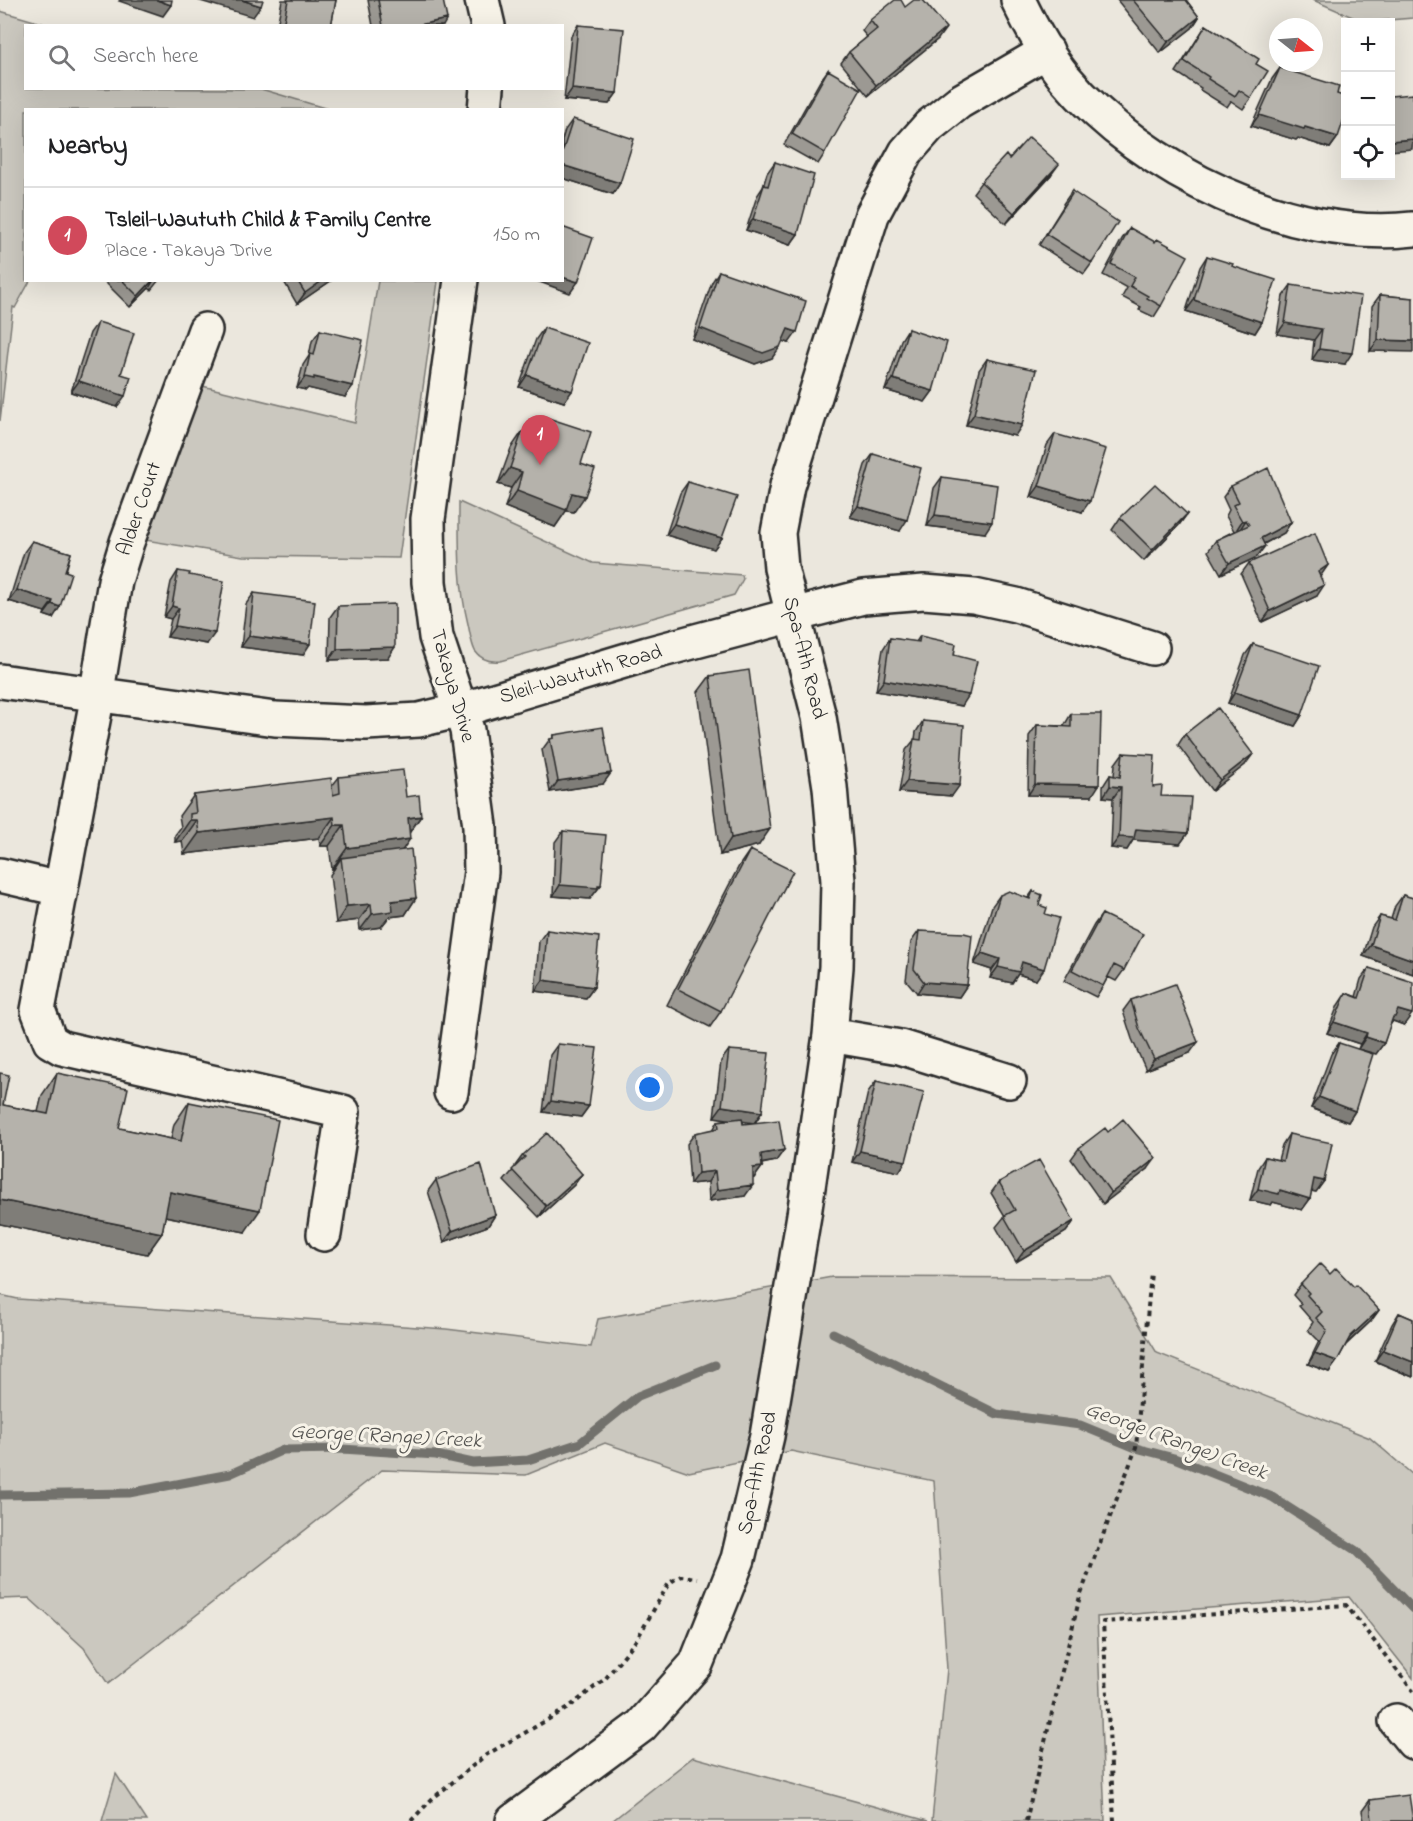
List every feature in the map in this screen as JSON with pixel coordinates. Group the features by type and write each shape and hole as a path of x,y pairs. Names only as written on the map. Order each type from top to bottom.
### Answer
{"street":[{"path":"482,0 488,24"},
{"path":"1018,0 1047,51 1072,85 1117,127 1181,174 1226,196 1270,213 1326,225 1364,230 1413,230"},
{"name":"Spa-Ath Road","path":"513,1821 641,1726 696,1664 738,1559 767,1436 804,1215 830,1035 836,967 838,881 830,788 819,717 781,568 778,533 787,486 872,215 906,152 929,126 959,102 1047,51"},
{"path":"485,108 487,90"},
{"name":"Takaya Drive","path":"451,1092 482,872 475,777 467,730 436,637 429,582 428,519 461,282"},
{"name":"Alder Court","path":"205,330 127,542 116,581 99,679 99,694 38,1010 50,1041 62,1048 343,1112 324,1234"},
{"name":"Sleil-Waututh Road","path":"0,681 233,715 324,723 386,723 420,720 461,710 647,654 863,597 924,592 964,595 1016,605 1152,648"},
{"path":"0,875 60,889"},
{"path":"830,1035 900,1047 1009,1081"}],"path":[{"path":"1026,1821 1080,1596 1136,1448 1151,1272"},
{"path":"411,1821 432,1799 486,1755 568,1708 606,1678 637,1639 669,1583 681,1576 701,1578"},
{"path":"1114,1821 1103,1622 1346,1605 1413,1691"}],"shaded area":[{"path":"1313,0 1413,0 1413,18 1355,18"},
{"path":"0,11 45,24 24,24 24,90 264,90 325,108 24,108 24,282 29,282 15,308 13,307 0,421"},
{"path":"378,282 438,282 399,558 243,556 139,539 198,385 355,423"},
{"path":"459,502 593,563 742,575 743,579 734,595 500,661 489,661 475,651 462,594"},
{"path":"832,1277 1111,1278 1157,1353 1370,1438 1413,1475 1413,1678 1349,1597 1097,1617 1105,1821 932,1821 947,1669 934,1481 791,1451 689,1472 605,1443 526,1475 382,1470 108,1684 84,1648 29,1598 0,1599 0,1295 18,1299 446,1329 591,1347 598,1319"},
{"path":"693,1757 928,1821 612,1821"},
{"path":"116,1774 147,1821 102,1821"}],"building":[{"path":"157,0 172,0 171,5"},
{"path":"242,0 263,0 261,6"},
{"path":"288,0 336,0 331,24 283,24"},
{"path":"378,0 443,0 447,19 423,24 383,24"},
{"path":"895,0 901,0 905,7 914,0 923,0 946,28 876,85 849,52 877,29 870,20"},
{"path":"1133,0 1186,0 1199,17 1168,42"},
{"path":"578,25 624,29 617,93 572,89"},
{"path":"1206,25 1259,59 1256,64 1268,71 1251,98 1239,90 1235,96 1184,61"},
{"path":"828,70 861,89 825,153 792,134"},
{"path":"1278,72 1293,72 1339,86 1337,94 1341,95 1341,128 1338,137 1259,115"},
{"path":"1413,94 1413,139 1395,141 1395,96"},
{"path":"573,119 634,139 620,183 564,166 564,147"},
{"path":"1029,137 1059,164 1014,213 981,182 1006,155 1009,159"},
{"path":"775,162 814,175 798,234 753,219 764,185 768,186"},
{"path":"1072,191 1118,222 1092,263 1046,234"},
{"path":"564,228 593,238 578,282 564,278"},
{"path":"1130,228 1155,242 1157,239 1188,256 1161,306 1130,286 1135,277 1111,264"},
{"path":"1207,256 1276,280 1262,322 1194,300"},
{"path":"719,271 806,301 797,332 788,329 780,347 763,353 700,328"},
{"path":"124,282 151,282 138,296"},
{"path":"298,282 320,282 305,293"},
{"path":"1291,285 1361,296 1352,353 1319,349 1322,329 1285,323"},
{"path":"1380,295 1413,298 1413,341 1378,340"},
{"path":"98,322 134,333 121,374 131,377 125,396 79,381"},
{"path":"544,328 588,343 572,391 527,375"},
{"path":"908,329 947,342 933,391 893,379"},
{"path":"320,330 363,340 353,386 305,377 310,354 314,355"},
{"path":"987,359 1036,370 1022,425 974,414"},
{"path":"542,416 591,432 581,464 595,469 585,496 572,493 566,510 517,491 522,472 510,468 522,432 535,434"},
{"path":"1055,434 1106,449 1090,501 1039,486"},
{"path":"873,454 921,468 907,520 858,506"},
{"path":"1268,468 1291,522 1261,538 1265,546 1229,563 1216,540 1249,525 1246,520 1242,521 1233,505 1239,502 1231,486"},
{"path":"942,477 997,485 992,522 935,515"},
{"path":"688,482 737,497 722,538 674,524"},
{"path":"1155,484 1187,514 1152,550 1120,518"},
{"path":"1315,533 1328,565 1318,572 1324,585 1270,611 1249,563"},
{"path":"32,541 71,553 65,571 71,573 60,607 52,604 53,601 17,590"},
{"path":"178,571 224,581 215,633 175,626 179,608 172,606"},
{"path":"254,593 315,601 310,644 249,636"},
{"path":"395,604 395,647 337,649 338,606"},
{"path":"920,636 956,644 954,655 977,661 969,695 884,680 890,638 919,642"},
{"path":"1253,644 1319,666 1302,715 1235,692"},
{"path":"749,670 770,829 731,838 710,676"},
{"path":"1218,708 1253,754 1220,780 1185,734"},
{"path":"1071,714 1101,714 1099,785 1035,784 1037,725 1071,727"},
{"path":"923,721 964,725 960,785 907,781 914,739 921,740"},
{"path":"603,727 611,773 558,781 550,739 554,738 554,735"},
{"path":"1123,753 1155,755 1153,787 1162,786 1161,796 1191,797 1188,833 1136,829 1134,838 1119,837 1121,787 1110,786 1110,775 1120,777"},
{"path":"403,770 406,797 419,795 421,816 408,818 410,839 347,848 344,825 335,825 334,817 199,833 197,820 190,820 190,814 196,813 194,795 331,778 333,795 340,793 339,777"},
{"path":"563,831 606,835 601,885 598,885 598,888 560,885"},
{"path":"411,849 416,898 392,901 393,911 372,914 371,904 347,906 341,858"},
{"path":"750,850 793,871 721,1011 678,989"},
{"path":"1009,891 1030,899 1033,891 1042,895 1039,905 1047,908 1045,914 1059,918 1044,969 1022,962 1019,972 998,967 1000,959 982,953 1000,895"},
{"path":"1403,895 1413,898 1413,960 1371,945 1380,916 1395,920"},
{"path":"1102,914 1143,934 1124,970 1114,965 1103,986 1072,970"},
{"path":"547,930 599,937 594,987 543,980"},
{"path":"919,931 972,935 967,985 924,982 914,969"},
{"path":"1369,968 1413,982 1412,1014 1398,1010 1393,1017 1384,1043 1366,1037 1367,1033 1334,1022 1346,993 1359,998"},
{"path":"1175,984 1198,1042 1154,1059 1139,1028 1131,1000"},
{"path":"1339,1043 1373,1054 1355,1111 1319,1097"},
{"path":"558,1044 597,1048 589,1106 551,1101"},
{"path":"729,1050 769,1053 762,1112 722,1106"},
{"path":"0,1073 9,1075 3,1105 48,1114 57,1073 128,1088 119,1128 181,1141 189,1102 278,1120 260,1210 170,1192 162,1233 0,1200"},
{"path":"876,1081 924,1092 906,1161 860,1151"},
{"path":"742,1118 743,1124 779,1120 784,1150 761,1154 762,1167 753,1168 753,1185 717,1190 715,1171 698,1173 695,1133 719,1128 718,1121"},
{"path":"1123,1119 1156,1158 1111,1193 1079,1148 1105,1128 1108,1132"},
{"path":"547,1133 582,1174 546,1206 512,1170 525,1157 523,1155"},
{"path":"1289,1134 1332,1143 1324,1181 1314,1179 1310,1199 1280,1190 1279,1194 1258,1189 1265,1157 1283,1161"},
{"path":"1039,1160 1074,1221 1024,1251 1004,1216 1015,1210 999,1182"},
{"path":"481,1164 495,1215 452,1231 436,1180"},
{"path":"1320,1264 1330,1274 1336,1268 1354,1287 1356,1285 1379,1310 1350,1337 1337,1361 1315,1353 1327,1330 1316,1318 1322,1312 1307,1295 1309,1293 1301,1284"},
{"path":"1399,1313 1413,1319 1413,1362 1383,1350"},
{"path":"1409,1795 1413,1821 1372,1821 1370,1800"}],"waterway":[{"name":"George (Range) Creek","path":"833,1333 997,1414 1080,1425 1136,1448 1174,1458 1272,1497 1355,1550 1413,1609"},
{"name":"George (Range) Creek","path":"0,1495 129,1493 230,1474 283,1450 342,1449 436,1455 473,1463 528,1460 580,1443 638,1396 715,1365"}],"place":[{"name":"Tsleil-Waututh Child & Family Centre","path":"540,465"}]}
